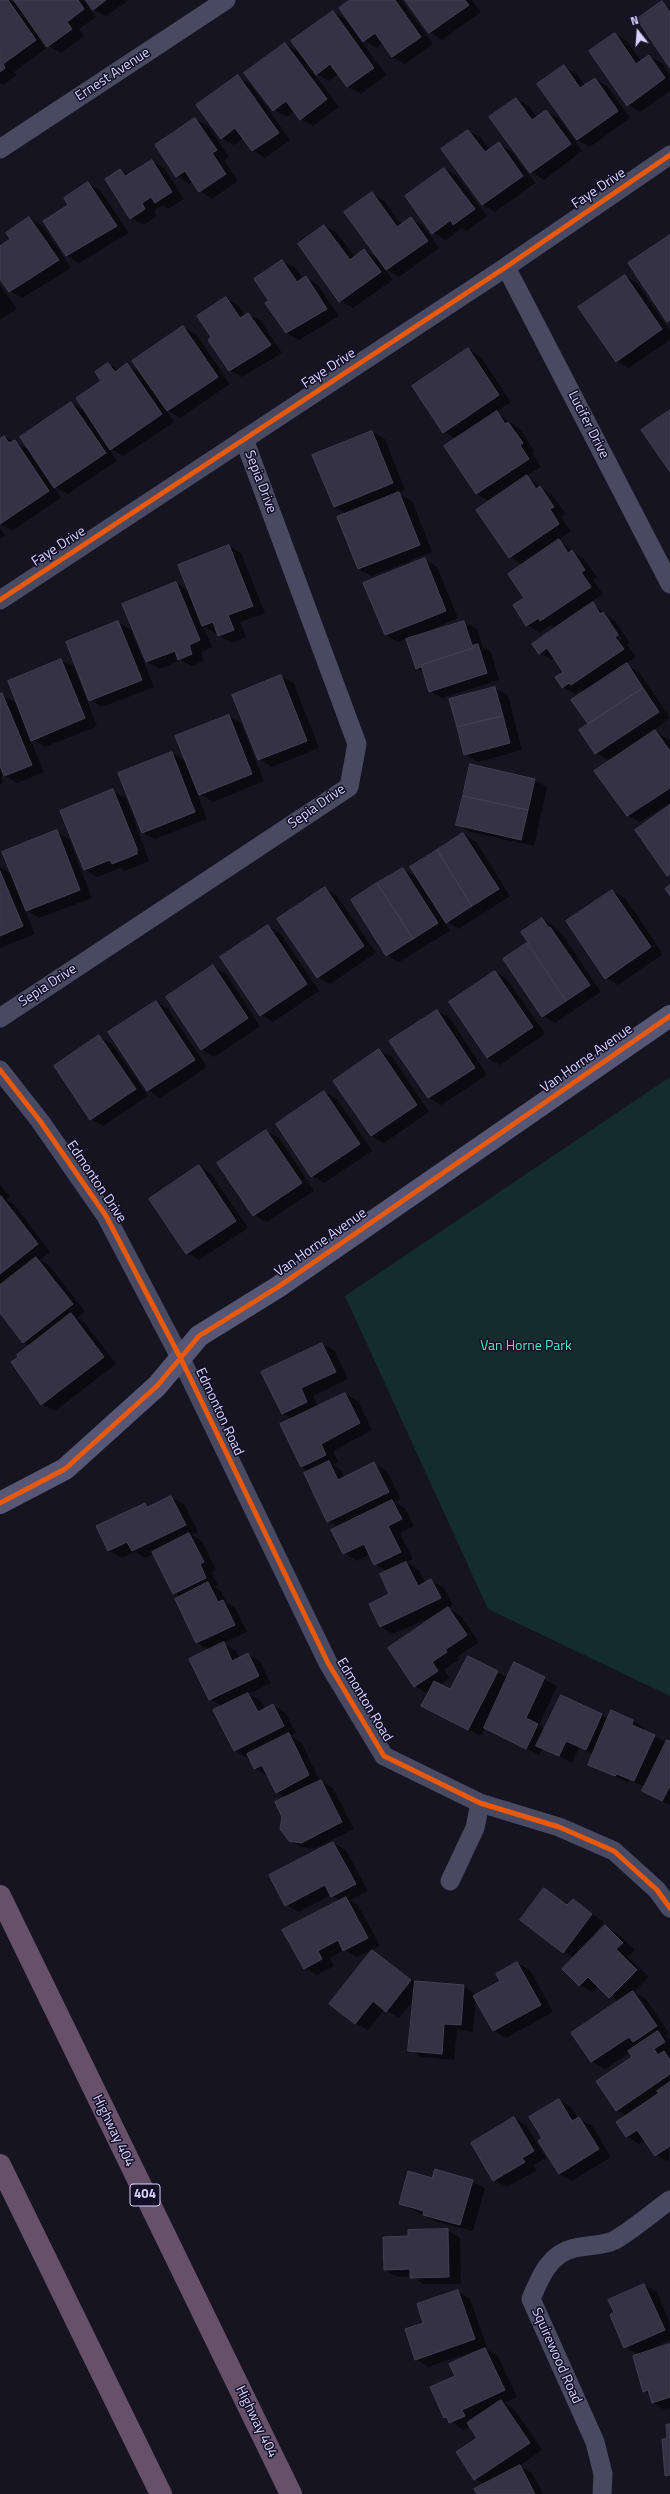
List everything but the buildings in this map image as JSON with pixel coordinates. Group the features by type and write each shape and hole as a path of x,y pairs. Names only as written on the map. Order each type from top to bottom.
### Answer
{"highway":[{"name":"Highway 404","path":"0,1896 291,2494"},
{"path":"0,2165 161,2494"}],"street":[{"name":"Ernest Avenue","path":"0,149 226,0"},
{"name":"Faye Drive","path":"0,600 506,267 670,155"},
{"name":"Lucifer Drive","path":"506,267 669,579"},
{"name":"Sepia Drive","path":"0,1018 349,787 357,744 244,439"},
{"name":"Van Horne Avenue","path":"0,1503 65,1469 157,1386 200,1336 278,1287 670,1016"},
{"name":"Edmonton Drive","path":"0,1070 40,1121 106,1216 181,1359"},
{"name":"Edmonton Road","path":"181,1359 198,1398 328,1663 384,1756 480,1803 559,1827 614,1851 657,1890 670,1908"},
{"path":"450,1881 476,1828 480,1803"},
{"name":"Squirewood Road","path":"602,2494 604,2474 595,2442 531,2299 540,2277 554,2258 574,2248 593,2246 614,2240 670,2200"}],"green space":[{"name":"Van Horne Park","path":"670,1077 670,1696 488,1609 345,1296"}],"cycle path":[{"path":"0,600 506,267 670,155"},
{"path":"0,1503 65,1469 157,1386 199,1336 278,1287 670,1016"},
{"path":"0,1070 40,1121 106,1216 181,1359 328,1663 384,1756 480,1803 559,1827 614,1851 657,1890 670,1908"}]}
